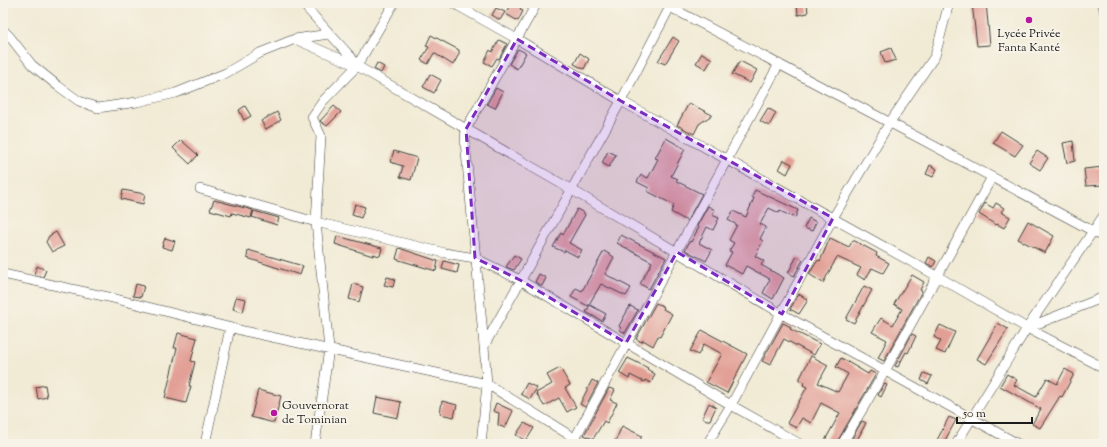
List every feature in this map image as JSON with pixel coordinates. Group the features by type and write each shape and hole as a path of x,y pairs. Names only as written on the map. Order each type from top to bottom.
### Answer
{"street":[{"path":"302,3 351,57 357,66"},
{"path":"315,444 329,349 316,222 321,136 312,117 323,101 357,66 394,3"},
{"path":"453,3 621,101 937,276 1027,328 1104,368"},
{"path":"481,444 487,384 465,141 466,129 537,3"},
{"path":"707,444 731,406 833,218 890,122 935,56 949,3"},
{"path":"1103,3 1104,11"},
{"path":"484,346 621,101 671,5 1104,237"},
{"path":"3,30 32,65 79,101 98,108 137,102 176,93 226,73 260,53 295,39 329,34"},
{"path":"295,39 357,66 572,190 782,314 1018,444"},
{"path":"575,438 779,64"},
{"path":"842,444 885,371 992,177"},
{"path":"200,189 316,222 445,253 476,258 520,280 731,406 800,444"},
{"path":"956,444 1027,328 1104,215"},
{"path":"3,274 230,328 487,384 584,444"},
{"path":"1027,328 1104,297"},
{"path":"205,444 230,328"}],"highlighted area":[{"path":"517,39 621,101 833,218 782,314 677,252 626,343 520,280 475,258 466,129"}],"building":[{"path":"512,3 524,3 520,9 523,11 518,21 506,14"},
{"path":"797,3 807,3 808,13 798,15"},
{"path":"972,3 986,3 990,45 977,46"},
{"path":"496,8 505,12 500,20 492,15"},
{"path":"431,35 459,50 459,54 453,65 434,53 428,64 421,60 429,47 426,46"},
{"path":"673,37 679,41 665,64 658,61"},
{"path":"499,40 507,44 499,59 497,58 492,66 484,62 490,50 492,52"},
{"path":"891,48 896,60 885,63 881,52"},
{"path":"518,49 526,53 517,69 509,64"},
{"path":"580,53 589,59 584,69 574,64"},
{"path":"702,53 712,59 706,69 696,63"},
{"path":"740,61 757,70 750,83 732,74"},
{"path":"377,63 384,67 381,73 374,69"},
{"path":"430,74 441,80 434,93 423,87"},
{"path":"496,88 503,92 495,108 487,104"},
{"path":"689,103 712,115 699,124 694,134 677,125"},
{"path":"245,106 251,116 244,120 239,110"},
{"path":"334,106 341,112 327,126 320,121"},
{"path":"768,108 776,113 769,126 760,121"},
{"path":"277,112 281,120 266,129 261,121"},
{"path":"1001,131 1023,145 1015,156 993,143"},
{"path":"666,138 685,149 671,176 678,179 676,181 702,194 687,221 671,212 674,205 647,191 649,188 637,182 641,175 648,178 658,159 655,158"},
{"path":"181,140 198,155 190,164 173,148"},
{"path":"1073,141 1075,161 1067,163 1063,143"},
{"path":"394,151 417,158 411,180 400,177 403,166 390,162"},
{"path":"608,151 616,155 609,167 602,163"},
{"path":"1037,151 1048,158 1040,170 1029,163"},
{"path":"784,160 792,164 787,174 779,169"},
{"path":"930,165 937,169 933,177 926,174"},
{"path":"1104,167 1104,185 1086,186 1084,169"},
{"path":"123,190 145,194 143,204 121,199"},
{"path":"755,190 798,210 795,218 769,208 760,224 766,227 760,239 763,241 755,256 764,261 761,265 784,278 773,299 763,293 770,279 746,266 742,274 725,265 732,252 729,251 734,243 729,240 737,225 728,220 733,211 746,217 754,198 752,197"},
{"path":"214,200 253,210 251,218 232,213 231,216 210,210"},
{"path":"985,203 993,208 996,203 1004,208 1001,212 1010,217 1004,228 997,224 996,225 979,214"},
{"path":"355,204 365,207 361,218 352,215"},
{"path":"708,206 715,210 712,215 719,218 713,230 707,227 699,243 712,250 706,261 685,250 699,227 697,226"},
{"path":"577,209 585,215 569,243 582,250 578,257 565,250 564,252 553,247 561,233 563,235"},
{"path":"254,211 279,218 277,225 252,217"},
{"path":"809,218 816,222 812,231 804,228"},
{"path":"1028,221 1054,236 1045,253 1018,239"},
{"path":"56,232 64,246 52,252 46,242 49,236"},
{"path":"621,235 666,258 649,289 640,284 652,262 617,243"},
{"path":"337,236 382,248 380,256 373,254 373,256 335,244"},
{"path":"165,238 175,241 172,250 162,247"},
{"path":"830,238 849,247 853,240 877,253 876,256 889,263 883,273 872,268 865,280 857,275 861,268 837,257 823,283 809,274 818,260 820,261"},
{"path":"399,248 438,261 436,271 396,259"},
{"path":"248,250 303,266 300,275 247,258"},
{"path":"604,251 614,257 605,274 631,288 626,296 601,284 588,306 571,297 576,288 582,291"},
{"path":"514,255 521,259 514,270 506,267"},
{"path":"797,256 803,260 794,276 788,273"},
{"path":"929,257 936,261 933,267 926,263"},
{"path":"444,261 459,265 457,273 442,269"},
{"path":"37,266 46,270 43,277 34,274"},
{"path":"539,274 546,278 542,286 535,282"},
{"path":"912,275 924,282 920,290 922,291 884,361 878,358 887,340 872,332 881,318 893,325 902,309 894,304"},
{"path":"387,277 395,279 393,287 384,285"},
{"path":"136,284 144,286 141,297 133,296"},
{"path":"353,284 363,287 359,302 349,299"},
{"path":"864,286 872,290 854,323 846,319"},
{"path":"799,294 808,300 799,314 790,309"},
{"path":"236,297 246,299 243,312 233,309"},
{"path":"656,303 664,307 663,309 672,314 660,337 658,336 653,346 643,340 642,342 636,339"},
{"path":"590,305 606,314 602,321 586,312"},
{"path":"630,306 638,310 625,333 620,330 621,328 619,326"},
{"path":"783,323 791,327 790,329 820,344 814,355 784,339 770,365 762,361"},
{"path":"998,323 1008,329 986,364 977,359"},
{"path":"940,325 955,332 945,354 936,350 941,341 934,337"},
{"path":"702,330 747,354 727,393 706,382 722,354 704,344 698,355 690,351"},
{"path":"178,333 197,338 191,361 195,362 189,386 191,386 186,403 165,398 177,348 174,348"},
{"path":"912,334 916,336 908,353 906,352 898,367 895,366"},
{"path":"811,356 828,365 818,383 838,392 848,374 836,367 841,358 868,374 870,371 876,374 836,444 823,444 840,413 821,403 811,423 802,418 796,428 787,423 807,387 803,385 804,382 799,380"},
{"path":"628,358 648,368 647,369 655,374 651,383 645,380 644,382 630,375 629,379 619,373"},
{"path":"560,368 570,385 565,388 576,407 567,412 559,398 544,406 536,393 552,384 547,375"},
{"path":"1065,369 1074,374 1062,397 1060,396 1040,428 1032,424 1041,409 1000,386 1007,374 1017,380 1014,385 1036,397 1047,378 1057,384"},
{"path":"924,373 932,376 928,384 921,380"},
{"path":"592,380 598,383 585,407 580,404"},
{"path":"527,383 537,388 530,399 521,394"},
{"path":"884,384 887,385 881,397 878,395"},
{"path":"45,385 47,397 38,399 36,387"},
{"path":"609,388 615,390 610,400 617,403 607,423 604,421 593,439 584,435"},
{"path":"258,390 281,396 274,423 251,417"},
{"path":"377,397 401,402 398,418 374,413"},
{"path":"442,401 457,405 454,417 440,414"},
{"path":"496,403 513,411 505,428 498,425 499,413 493,411"},
{"path":"709,403 716,407 710,420 707,420 702,418"},
{"path":"949,417 956,420 943,444 935,444"},
{"path":"862,421 866,423 855,444 849,444"},
{"path":"524,423 534,428 526,441 516,435"},
{"path":"622,426 642,436 638,444 614,444"}],"place":[{"name":"Lycée Privée Fanta Kanté","path":"1029,20"},
{"name":"Gouvernorat de Tominian","path":"274,413"}]}
